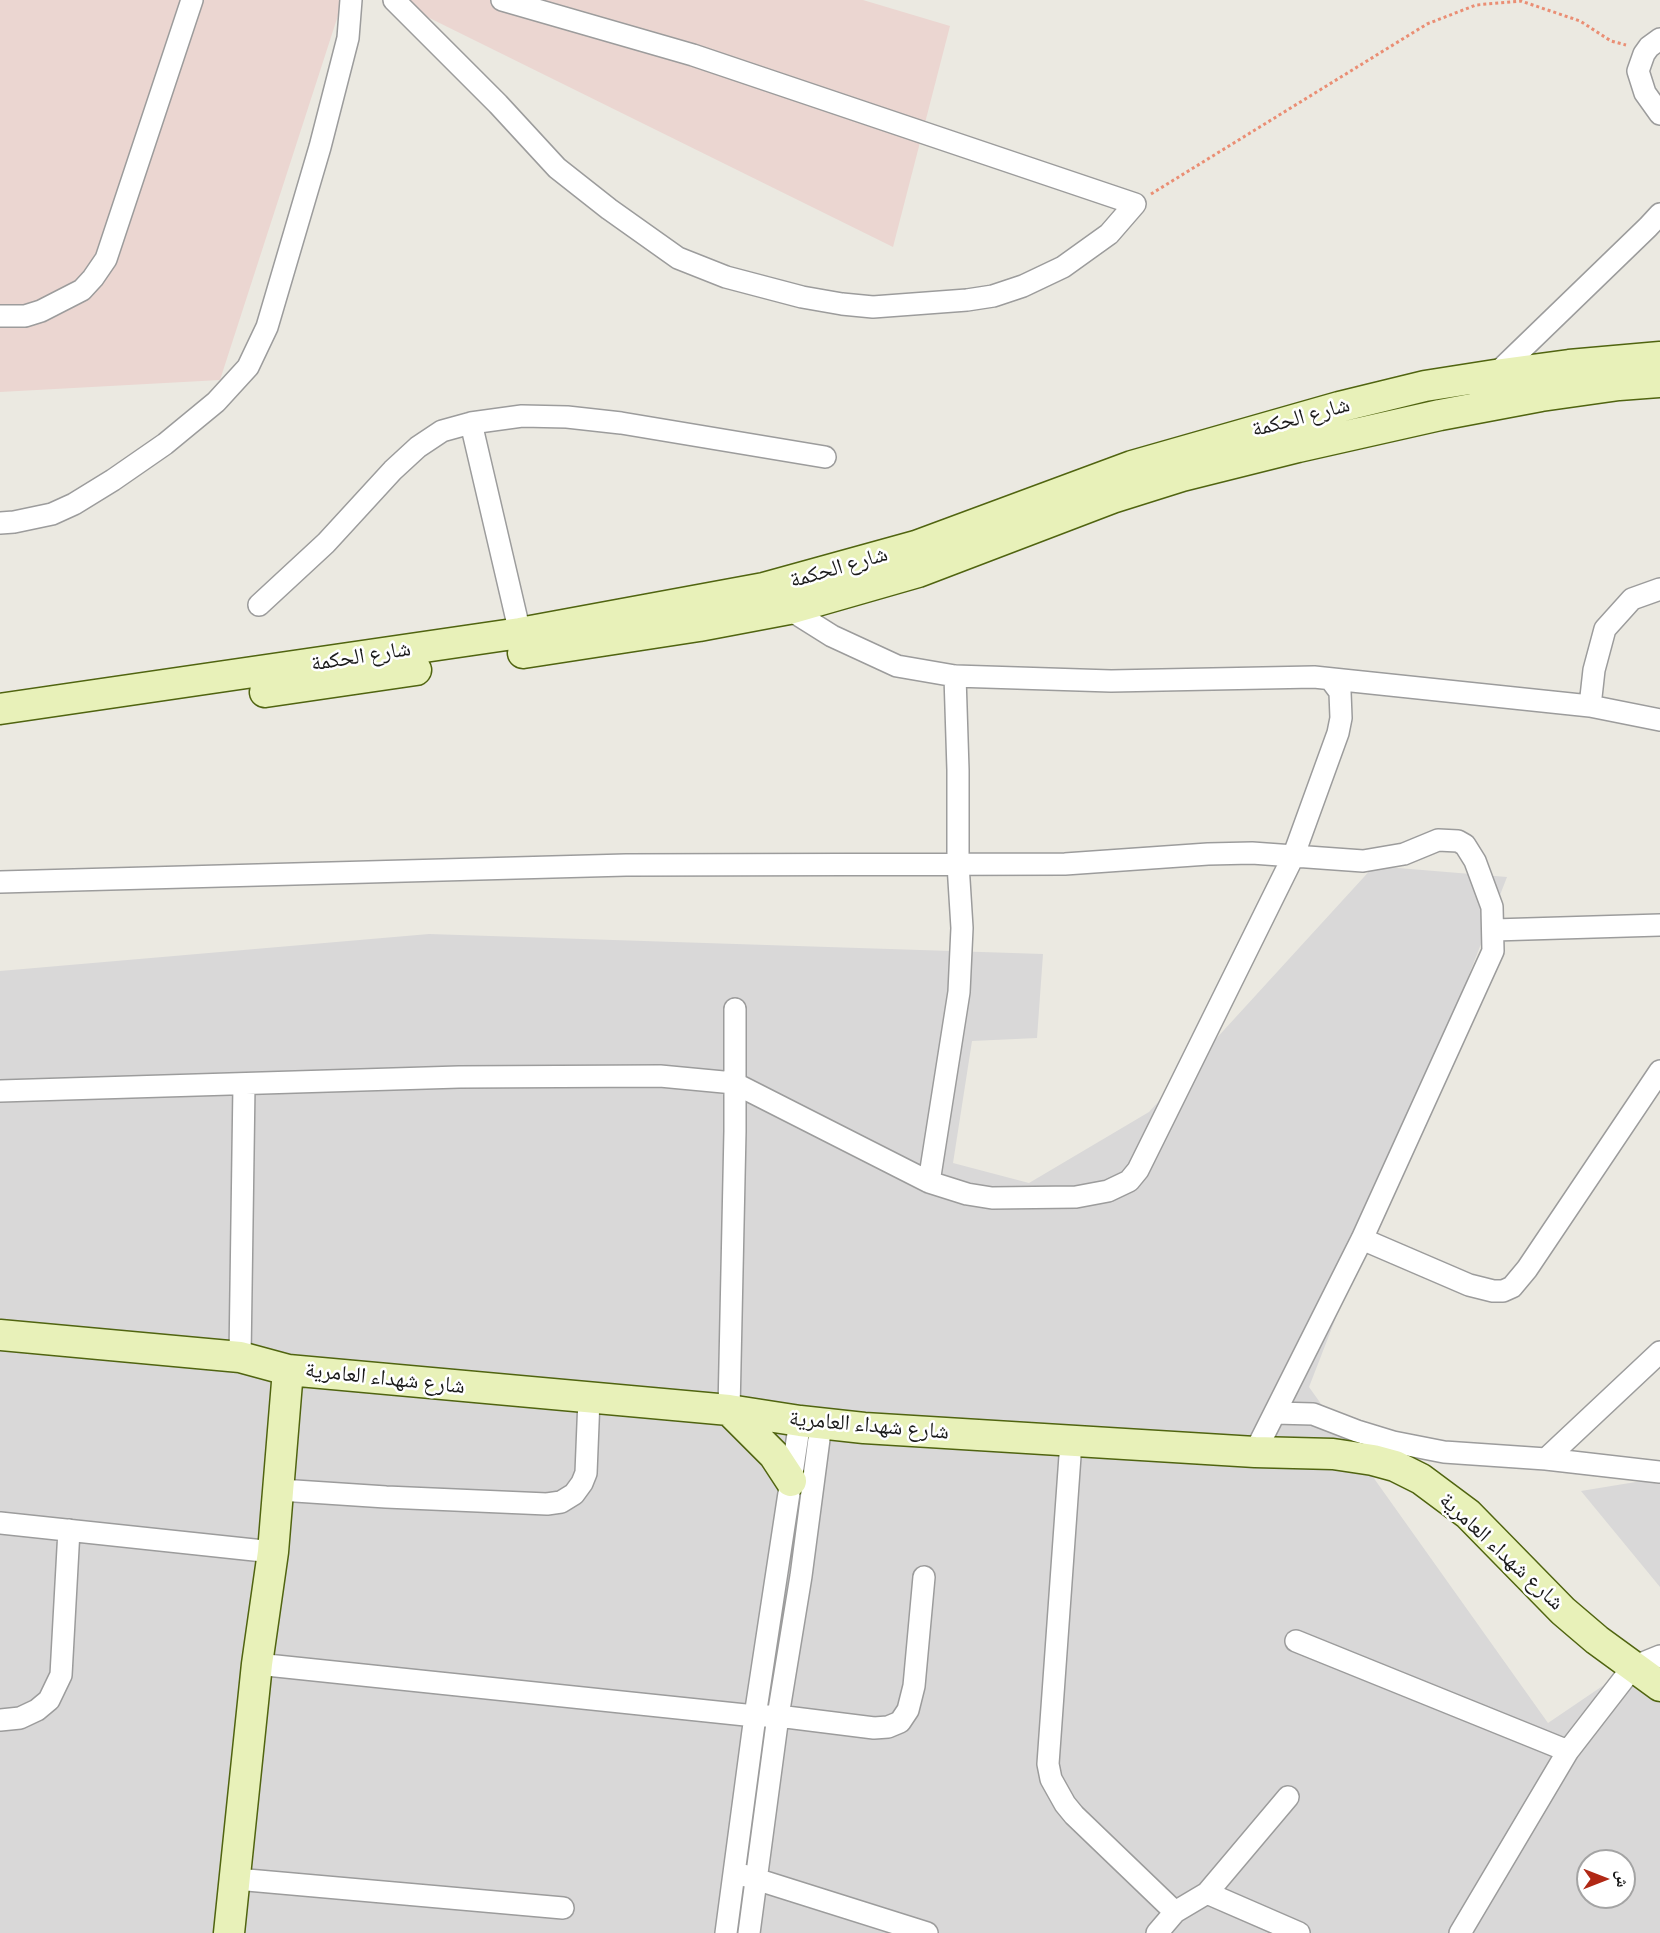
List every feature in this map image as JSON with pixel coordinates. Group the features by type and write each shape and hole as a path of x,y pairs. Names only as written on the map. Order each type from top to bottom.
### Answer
{"street":[{"path":"0,316 25,316 41,311 82,290 106,259 192,0"},
{"path":"0,522 14,522 52,514 74,504 113,480 165,444 216,402 248,367 267,327 320,147 348,38 351,0"},
{"path":"394,0 498,104 557,168 678,258 726,277 802,297 842,304 873,306 967,300 993,296 1023,286 1063,267 1109,234 1135,204 693,55 502,0"},
{"path":"1655,43 1644,54 1638,71 1645,93 1660,114"},
{"path":"1495,375 1660,214"},
{"name":"شارع الحكمة","path":"0,709 520,633 764,588 916,546 1132,466 1249,432 1425,386 1569,364 1660,357"},
{"name":"شارع الحكمة","path":"0,728 326,684 699,626 789,609 918,572 1112,498 1182,476 1440,415 1541,396 1619,385 1660,382"},
{"path":"259,605 326,543 393,470 418,447 442,431 471,423 522,416 567,417 621,423 825,457"},
{"path":"471,423 520,633"},
{"path":"1590,706 1594,670 1605,629 1632,599 1660,589"},
{"path":"789,609 832,636 897,666 955,676 1111,681 1314,677 1590,706 1660,720"},
{"path":"929,1182 959,992 962,928 958,864 955,676"},
{"path":"0,1091 482,1077 660,1076 734,1083 929,1182 967,1194 992,1198 1076,1197 1108,1191 1129,1181 1138,1170 1293,857 1338,733 1341,718 1340,692 1330,680"},
{"path":"0,882 626,865 1065,864 1208,854 1252,854 1363,861 1404,854 1438,840 1458,841 1465,845 1475,861 1492,907 1493,951 1362,1239 1255,1452"},
{"path":"1494,930 1660,925"},
{"path":"735,1009 735,1142 729,1410 774,1455 791,1481"},
{"path":"1362,1239 1476,1288 1503,1291 1512,1287 1527,1269 1660,1071"},
{"path":"240,1357 244,1085"},
{"name":"شارع شهداء العامرية","path":"0,1335 240,1357 288,1370 729,1410 811,1422 1071,1442 1333,1454 1373,1460 1395,1466 1421,1479 1468,1514 1563,1611 1597,1640 1660,1686"},
{"path":"1546,1459 1660,1352"},
{"path":"228,1932 236,1880 258,1664 280,1490 288,1370"},
{"path":"280,1490 443,1500 547,1504 561,1502 574,1494 586,1473 590,1399"},
{"path":"1275,1413 1313,1414 1393,1442 1444,1452 1546,1459 1660,1472"},
{"path":"726,1933 755,1716 791,1481 811,1422"},
{"path":"748,1933 778,1716 801,1576 811,1422"},
{"path":"1071,1442 1048,1764 1051,1779 1074,1815 1176,1912"},
{"path":"0,1523 273,1552"},
{"path":"0,1720 20,1718 37,1710 49,1700 61,1675 69,1530"},
{"path":"258,1664 755,1716 778,1716 874,1728 888,1727 900,1722 908,1710 914,1686 924,1577"},
{"path":"1296,1641 1568,1751"},
{"path":"1460,1933 1568,1751 1633,1667 1660,1656"},
{"path":"1157,1933 1176,1912 1206,1893 1288,1797"},
{"path":"734,1872 927,1933"},
{"path":"236,1880 563,1908"},
{"path":"1206,1893 1299,1933"}],"path":[{"path":"1135,204 1427,24 1476,5 1521,1 1580,21 1611,41 1631,47 1655,43"}],"shaded area":[{"path":"0,0 343,0 220,380 0,392"},
{"path":"393,0 863,0 950,26 893,247"},
{"path":"1374,866 1507,877 1309,1387 1548,1723 1660,1647 1660,1933 0,1933 0,971 429,934 1043,954 1037,1038 972,1041 953,1163 1029,1183 1149,1112"},
{"path":"1660,1478 1660,1587 1581,1491"}]}
